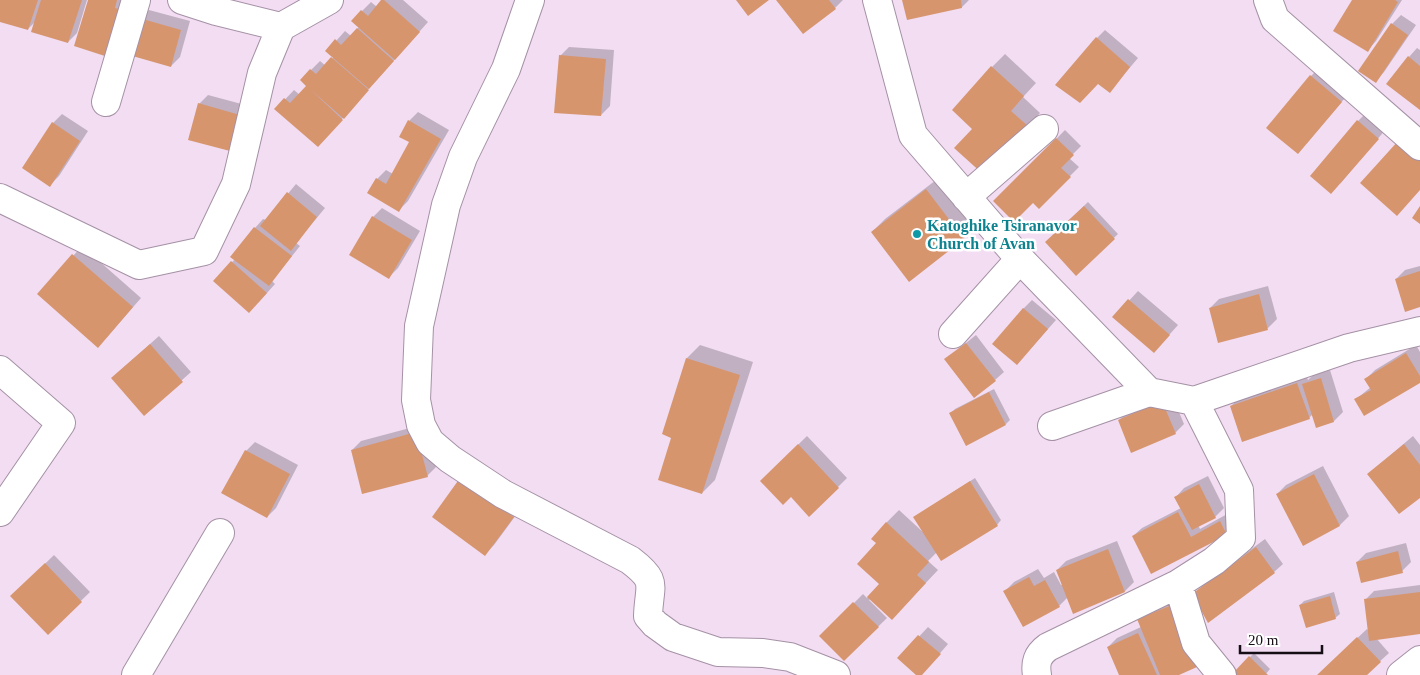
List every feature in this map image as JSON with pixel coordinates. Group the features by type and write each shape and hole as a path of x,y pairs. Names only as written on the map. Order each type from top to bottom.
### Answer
{"street":[{"path":"106,102 136,0"},
{"path":"182,0 216,11 281,27"},
{"path":"0,198 139,265 204,252 236,184 262,73 281,27 329,0"},
{"path":"530,0 506,69 463,157 446,205 419,326 416,400 421,425 430,442 450,459 503,494 630,560 642,570 650,580 648,616 654,624 673,637 718,652 763,653 790,657 836,675"},
{"path":"877,0 912,135 1020,259 1149,392"},
{"path":"1268,0 1275,19 1420,145"},
{"path":"966,197 1044,129"},
{"path":"953,334 1020,259"},
{"path":"1052,426 1149,392 1194,401 1349,348 1420,331"},
{"path":"0,370 60,423 0,512"},
{"path":"1037,675 1037,659 1041,652 1048,647 1178,584 1214,561 1241,538 1239,490 1194,401"},
{"path":"136,675 220,533"},
{"path":"1178,584 1196,643 1222,675"},
{"path":"1401,675 1420,660"}],"building":[{"path":"0,0 38,0 28,30 0,22"},
{"path":"41,0 82,0 68,43 31,32"},
{"path":"88,0 117,0 115,8 126,11 111,58 74,46"},
{"path":"381,0 384,0 420,32 395,60 351,21 361,10 368,16"},
{"path":"736,0 769,0 748,16"},
{"path":"776,0 829,0 836,9 803,34"},
{"path":"902,0 961,0 962,8 907,20"},
{"path":"1352,0 1395,0 1398,2 1368,52 1333,31"},
{"path":"139,18 181,30 171,67 129,55"},
{"path":"1391,23 1408,35 1376,83 1358,71"},
{"path":"357,28 394,61 369,89 325,51 335,39 341,45"},
{"path":"1096,37 1130,67 1110,93 1098,84 1080,103 1055,85"},
{"path":"559,55 606,59 601,116 554,113"},
{"path":"1408,56 1420,66 1420,110 1386,84"},
{"path":"331,57 369,90 344,119 310,89 343,120 318,147 274,109 284,98 290,103 306,86 300,80 310,69 316,74"},
{"path":"991,66 1024,96 1011,111 1028,126 984,175 954,148 972,129 952,110"},
{"path":"1310,75 1342,102 1298,154 1266,128"},
{"path":"198,103 240,115 230,151 188,140"},
{"path":"408,120 441,139 399,212 367,193 376,178 386,184 409,142 399,137"},
{"path":"1357,120 1379,139 1331,194 1310,176"},
{"path":"52,122 80,141 50,187 22,168"},
{"path":"1056,138 1074,155 1061,168 1071,177 1039,209 1033,203 1014,222 993,201"},
{"path":"1399,140 1420,159 1420,190 1397,216 1360,183"},
{"path":"926,189 964,239 909,282 871,232"},
{"path":"287,192 317,217 291,251 260,226"},
{"path":"1084,206 1115,239 1076,276 1045,242"},
{"path":"1420,206 1420,224 1412,218"},
{"path":"372,216 412,240 389,279 349,255"},
{"path":"254,227 292,256 269,286 230,257"},
{"path":"72,254 133,307 98,348 37,294"},
{"path":"231,261 267,293 249,313 213,281"},
{"path":"1420,271 1420,307 1405,312 1395,279"},
{"path":"1259,294 1268,330 1218,343 1209,308"},
{"path":"1128,299 1170,335 1154,353 1112,317"},
{"path":"1023,308 1048,329 1017,365 992,344"},
{"path":"966,343 996,381 974,398 944,359"},
{"path":"150,344 183,382 144,416 111,378"},
{"path":"1406,353 1420,376 1420,383 1364,416 1354,399 1371,390 1364,379"},
{"path":"686,358 740,375 702,494 658,480 671,438 662,434"},
{"path":"1321,378 1334,422 1316,428 1302,384"},
{"path":"1297,383 1310,419 1242,442 1230,406"},
{"path":"989,392 1006,425 966,446 949,413"},
{"path":"1162,401 1176,434 1131,453 1118,420"},
{"path":"416,432 428,477 362,494 351,450"},
{"path":"798,444 839,488 809,517 791,497 783,505 760,481"},
{"path":"1404,444 1420,465 1420,498 1399,514 1367,474"},
{"path":"245,450 290,474 267,518 221,493"},
{"path":"1314,474 1340,526 1303,546 1276,494"},
{"path":"460,478 514,517 485,556 432,517"},
{"path":"970,481 998,526 941,561 913,517"},
{"path":"1199,484 1216,518 1192,530 1174,497"},
{"path":"1178,512 1191,537 1220,521 1227,535 1151,574 1132,536"},
{"path":"886,522 929,562 917,575 926,583 892,620 867,597 879,584 857,564 876,543 871,539"},
{"path":"1256,547 1275,573 1208,623 1192,594"},
{"path":"1108,549 1125,592 1073,614 1056,570"},
{"path":"1398,551 1403,573 1361,583 1356,562"},
{"path":"45,563 82,602 48,635 10,596"},
{"path":"1029,577 1034,586 1045,580 1060,607 1023,627 1003,591"},
{"path":"1420,592 1420,634 1369,641 1364,599"},
{"path":"1330,596 1336,619 1306,628 1299,605"},
{"path":"853,602 879,627 844,661 819,636"},
{"path":"1172,605 1197,667 1179,675 1160,675 1137,619"},
{"path":"1138,633 1157,675 1119,675 1107,647"},
{"path":"918,635 941,654 922,675 916,675 897,658"},
{"path":"1357,637 1381,662 1367,675 1317,675"},
{"path":"1249,656 1268,675 1237,675 1234,672"}],"place":[{"name":"Katoghike Tsiranavor Church of Avan","path":"917,234"}]}
